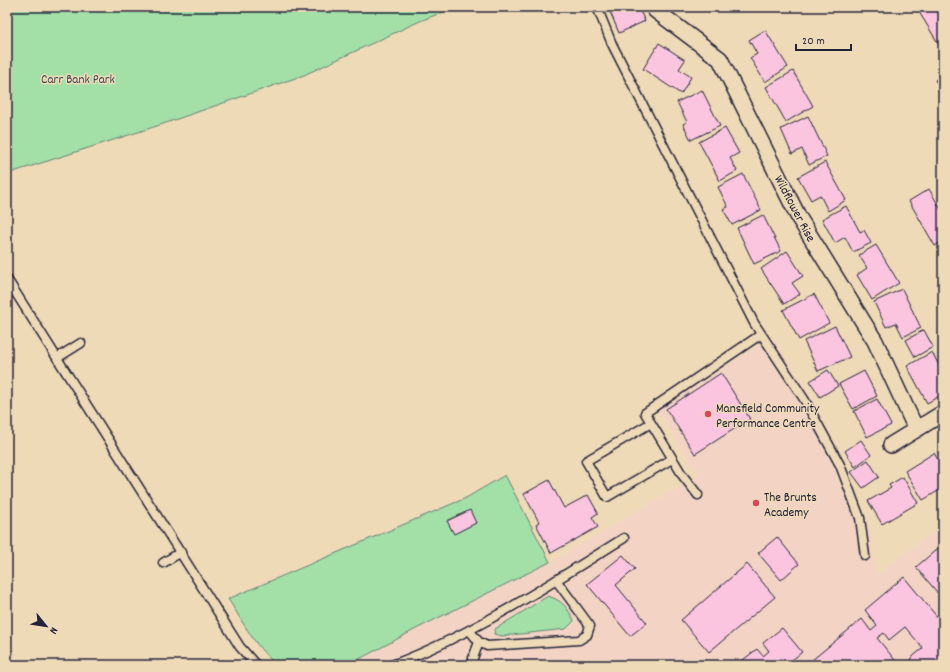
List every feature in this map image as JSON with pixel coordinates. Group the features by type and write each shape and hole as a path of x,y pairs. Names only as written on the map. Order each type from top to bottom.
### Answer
{"street":[{"name":"Wildflower Rise","path":"654,7 655,10 720,59 799,218 875,341 916,429"},
{"path":"891,445 943,413"}],"lane":[{"path":"597,7 612,44 760,335 804,399 840,465 860,518 865,556"},
{"path":"7,279 240,646 256,665"},
{"path":"698,495 672,459 645,413 760,335"},
{"path":"57,358 81,342"},
{"path":"651,423 586,461 607,497 672,459"},
{"path":"392,665 469,630 515,605 624,538"},
{"path":"163,563 180,552"},
{"path":"469,630 479,642 487,646 579,640 587,635 590,626 556,580"},
{"path":"473,665 472,658 479,642"}],"shaded area":[{"name":"The Brunts Academy","path":"772,336 805,387 834,440 851,477 866,518 873,547 876,575 943,525 943,665 348,665 550,562 699,475 657,410"}],"green space":[{"name":"Carr Bank Park","path":"7,7 456,7 420,21 304,75 160,125 7,174"},
{"path":"505,475 550,562 348,665 279,665 264,653 228,599 466,498"},
{"path":"548,596 561,602 572,616 574,621 566,629 502,636 494,634 495,629"}],"building":[{"path":"608,7 638,7 645,21 619,33"},
{"path":"916,7 943,7 943,46 941,48"},
{"path":"765,30 788,67 765,82 750,58 757,54 749,40"},
{"path":"659,43 685,60 679,69 691,77 681,94 643,69"},
{"path":"793,71 813,106 786,122 766,87"},
{"path":"943,76 943,93 935,80"},
{"path":"702,90 720,126 691,140 683,124 687,122 677,102"},
{"path":"808,116 827,156 809,165 802,149 792,154 781,129"},
{"path":"725,128 739,153 730,158 737,171 720,181 699,142"},
{"path":"825,162 846,200 828,211 820,195 811,200 798,177"},
{"path":"743,174 761,210 732,225 723,209 728,207 718,187"},
{"path":"929,189 943,213 943,241 935,246 909,201"},
{"path":"846,206 860,232 864,230 871,243 853,252 845,237 835,243 822,219"},
{"path":"763,215 781,251 754,264 737,228"},
{"path":"876,245 899,283 872,300 857,275 867,268 859,255"},
{"path":"787,251 803,276 792,283 800,294 784,304 761,269"},
{"path":"902,289 921,328 903,337 896,323 886,327 874,302"},
{"path":"814,294 829,323 799,340 783,310"},
{"path":"835,326 850,357 818,371 804,341"},
{"path":"924,330 933,347 915,357 906,340"},
{"path":"932,352 943,373 943,394 927,403 907,366"},
{"path":"828,370 838,386 820,397 810,381"},
{"path":"864,371 877,396 853,409 839,384"},
{"name":"Mansfield Community Performance Centre","path":"721,373 750,419 695,454 666,409"},
{"path":"877,399 891,425 867,437 854,411"},
{"path":"861,440 871,455 855,467 845,451"},
{"path":"943,449 943,460 938,453"},
{"path":"934,453 943,468 943,488 923,500 905,471"},
{"path":"868,460 879,477 863,488 851,472"},
{"path":"903,477 918,503 882,524 868,501 891,488 889,485"},
{"path":"549,480 564,508 588,495 598,513 592,517 598,527 551,553 536,524 539,522 524,494"},
{"path":"470,510 476,523 454,534 447,521"},
{"path":"777,537 799,564 781,580 758,553"},
{"path":"943,544 943,595 941,597 916,567"},
{"path":"623,555 635,569 616,585 647,623 630,636 587,584"},
{"path":"747,564 775,597 709,652 681,620"},
{"path":"904,577 943,624 943,665 916,665 910,659 923,648 905,627 889,640 884,633 877,638 899,665 806,665 862,619 871,631 877,626 865,610"},
{"path":"782,628 802,652 786,665 740,665 739,663 757,649 763,656 769,651 763,643"}],"place":[{"name":"Mansfield Community Performance Centre","path":"708,414"},
{"name":"The Brunts Academy","path":"756,503"}]}
